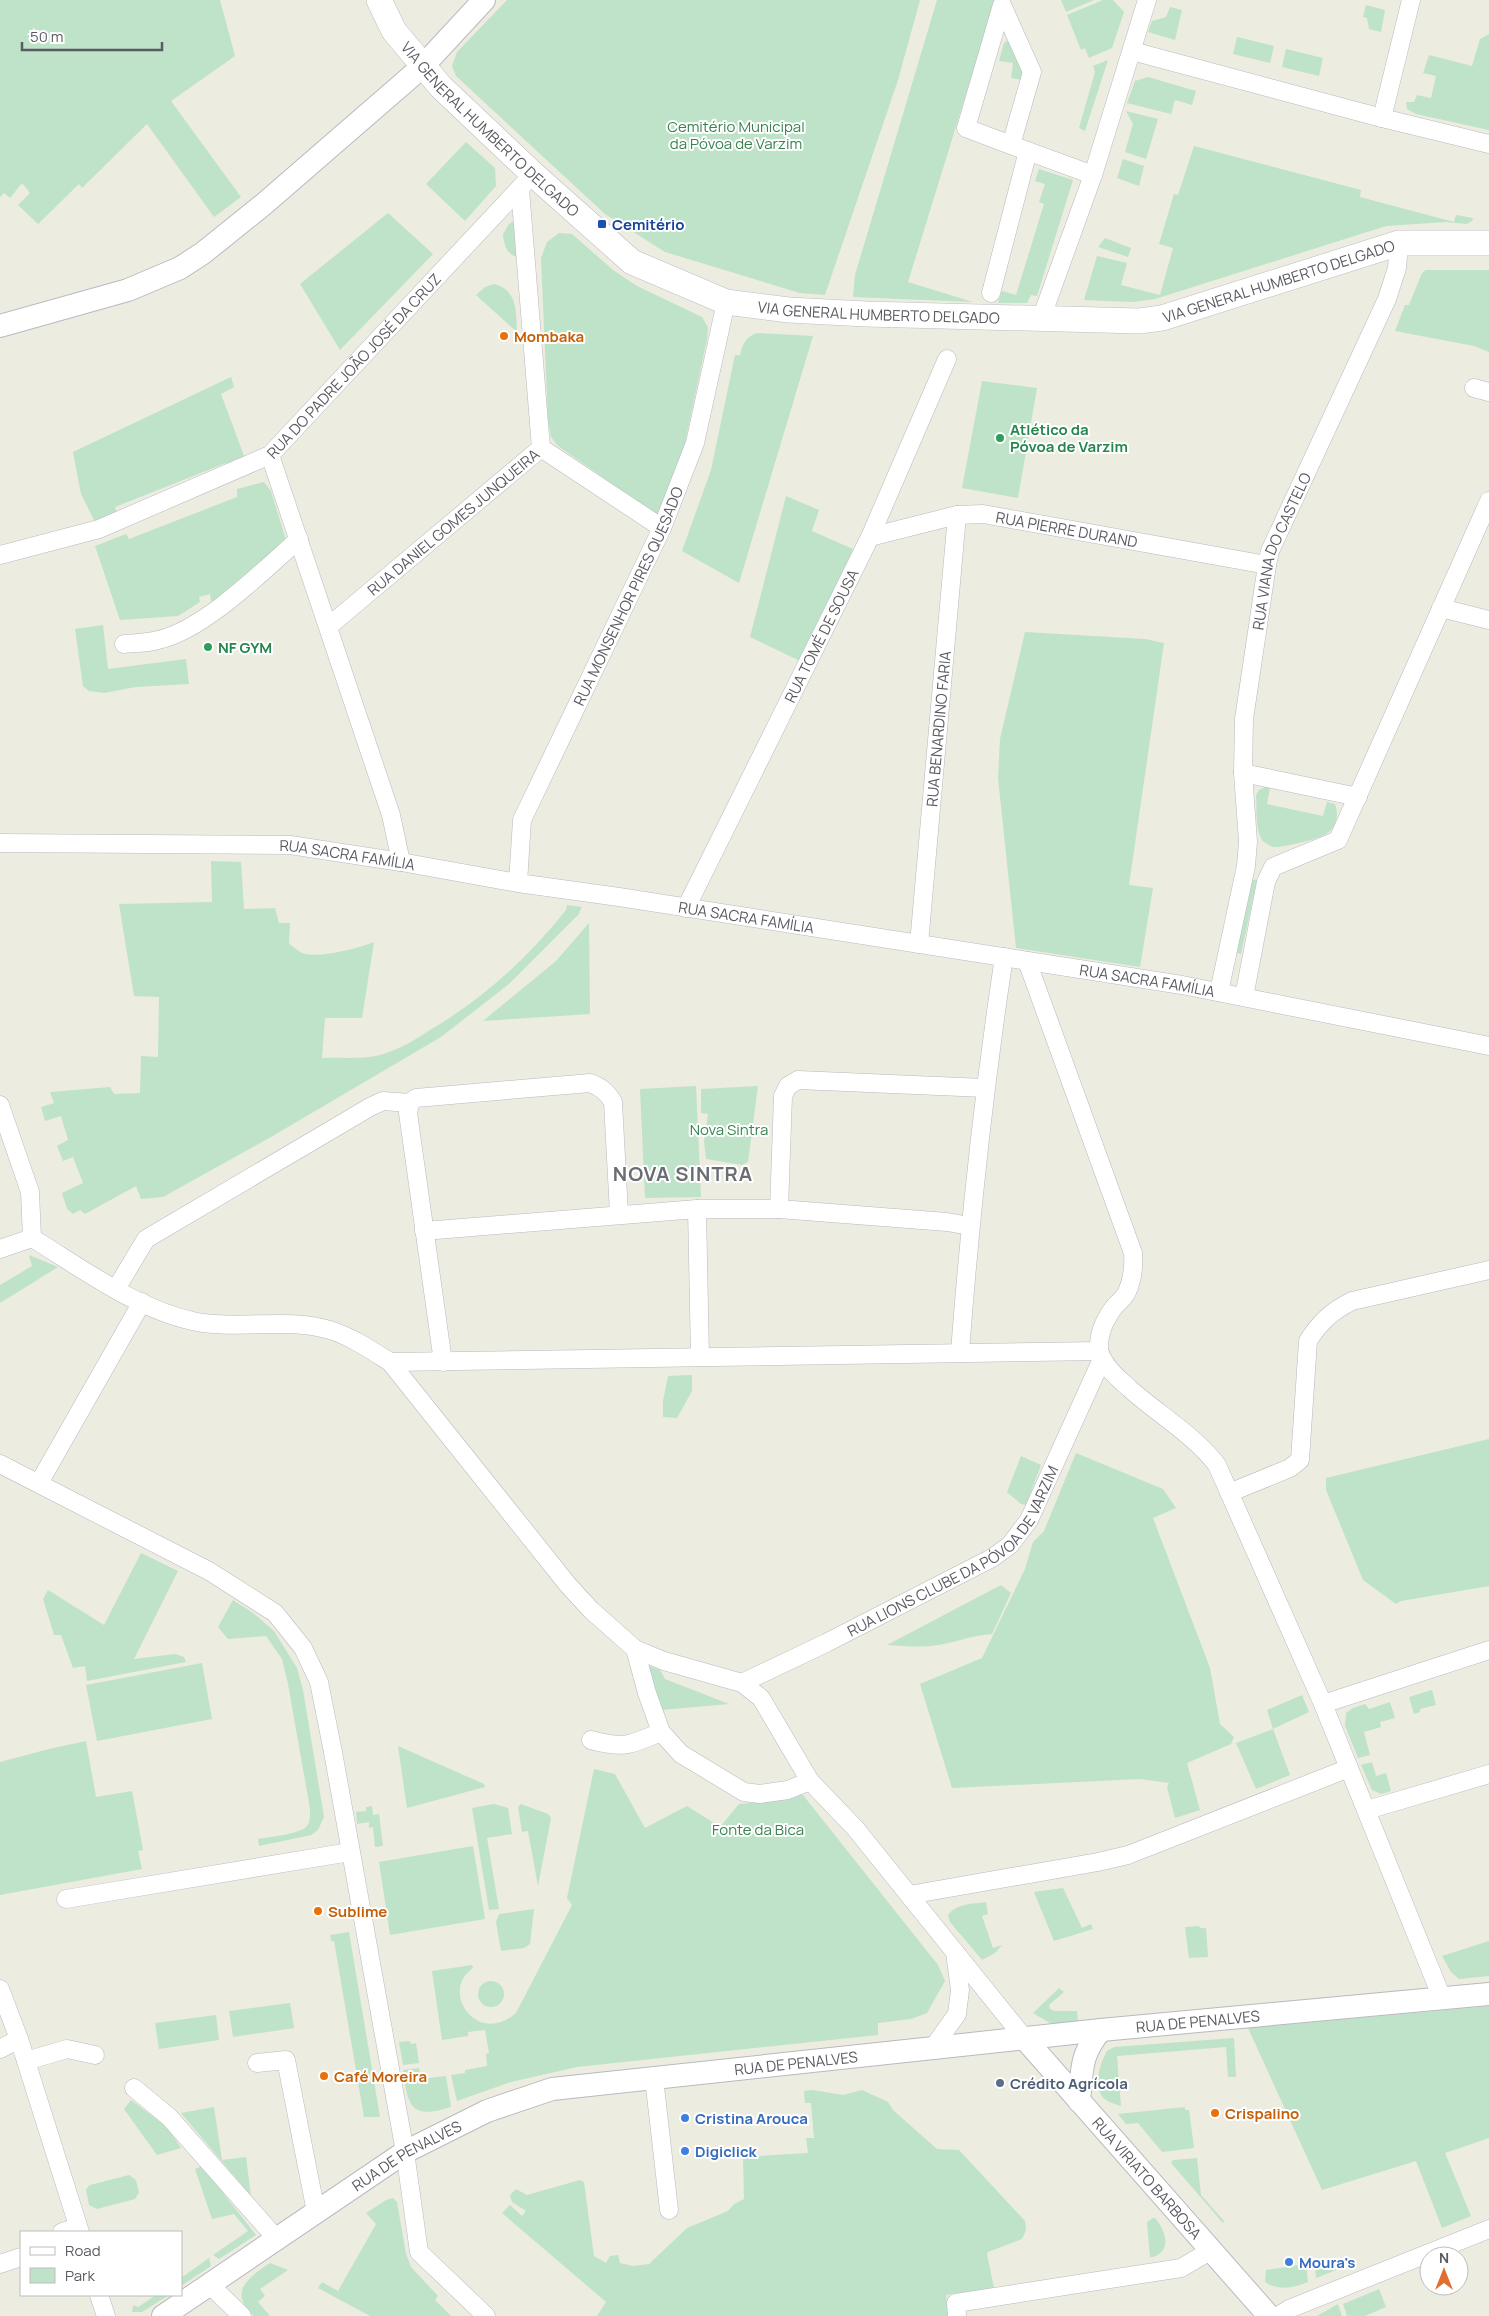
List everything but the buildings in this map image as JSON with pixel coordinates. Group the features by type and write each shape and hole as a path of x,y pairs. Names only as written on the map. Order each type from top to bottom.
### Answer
{"main road":[{"name":"VIA GENERAL HUMBERTO DELGADO","path":"379,0 394,31 422,66 527,182 632,262 726,302 789,310 866,314 1140,321 1162,318 1399,243 1489,241"}],"street":[{"path":"0,326 128,290 180,268 264,204 422,66 484,0"},
{"path":"1041,319 1092,175 1147,0"},
{"path":"1382,118 1411,0"},
{"path":"1011,145 1032,72 1002,5 966,128 1011,145 1092,175"},
{"path":"1132,51 1382,118 1489,144"},
{"path":"991,292 1028,151"},
{"name":"RUA DANIEL GOMES JUNQUEIRA","path":"329,626 541,448 527,182"},
{"name":"RUA DO PADRE JOÃO JOSÉ DA CRUZ","path":"0,555 98,529 270,455 527,182"},
{"name":"RUA VIANA DO CASTELO","path":"1219,992 1244,873 1248,842 1243,773 1244,719 1270,551 1387,299 1398,268 1399,243"},
{"name":"RUA MONSENHOR PIRES QUESADO","path":"518,883 522,820 662,528 695,444 726,302"},
{"name":"RUA TOMÉ DE SOUSA","path":"686,908 870,537 947,359"},
{"path":"541,448 662,528"},
{"path":"270,455 391,815 401,862"},
{"path":"1244,873 1260,877 1269,875 1338,840 1489,500"},
{"name":"RUA PIERRE DURAND","path":"870,537 957,515 983,514 1267,565"},
{"name":"RUA BENARDINO FARIA","path":"919,944 957,515"},
{"path":"124,644 159,640 180,632 223,605 299,539"},
{"path":"1441,608 1489,620"},
{"path":"1243,773 1358,797"},
{"name":"RUA SACRA FAMÍLIA","path":"0,843 290,845 518,883 569,889 1244,996 1489,1046"},
{"path":"1244,996 1269,875"},
{"path":"960,1352 970,1226 985,1088 1004,957"},
{"name":"RUA LIONS CLUBE DA PÓVOA DE VARZIM","path":"742,1683 852,1630 992,1558 1010,1545 1030,1520 1101,1355 1098,1338 1104,1324 1126,1294 1134,1268 1133,1253 1027,961"},
{"path":"779,1209 783,1096 788,1086 798,1080 985,1088"},
{"path":"443,1362 408,1113 410,1103 416,1098 424,1096 590,1083 598,1086 607,1092 613,1102 619,1214"},
{"path":"116,1289 146,1239 370,1107 383,1101 410,1103"},
{"path":"0,1105 30,1192 32,1238"},
{"path":"424,1231 698,1209 779,1209 947,1222 970,1226"},
{"path":"698,1209 700,1357"},
{"path":"32,1238 116,1289 168,1315 199,1322 296,1325 330,1330 353,1339 390,1362 590,1610 635,1649 664,1661 742,1683 761,1698 810,1781 855,1828 1025,2039"},
{"path":"0,1249 32,1238"},
{"path":"1229,1493 1290,1468 1300,1460 1308,1341 1316,1327 1332,1311 1352,1301 1489,1270"},
{"path":"39,1483 142,1302"},
{"path":"390,1362 960,1352 1101,1355 1106,1367 1148,1405 1205,1450 1216,1465 1323,1704 1442,1998"},
{"path":"0,1464 209,1571 275,1613 303,1648 319,1682 405,2152 419,2252 486,2316"},
{"path":"635,1649 647,1693 661,1732 681,1754 744,1792 760,1794 788,1790 810,1781"},
{"path":"1323,1704 1489,1650"},
{"path":"591,1740 614,1746 633,1744 661,1732"},
{"path":"908,1895 1098,1862 1128,1855 1349,1768"},
{"path":"1367,1810 1489,1774"},
{"path":"66,1899 350,1852"},
{"path":"932,2049 957,2014 960,1990 955,1951"},
{"path":"0,1989 26,2061 73,2230"},
{"name":"RUA DE PENALVES","path":"163,2316 405,2152 487,2111 552,2089 1101,2030 1489,1994"},
{"path":"1079,2101 1082,2059 1090,2043 1101,2030"},
{"path":"0,2049 19,2039"},
{"name":"RUA VIRIATO BARBOSA","path":"1025,2039 1269,2316"},
{"path":"26,2061 68,2049 95,2055"},
{"path":"257,2063 286,2060 316,2212"},
{"path":"654,2078 669,2210"},
{"path":"134,2088 169,2117 276,2238"},
{"path":"1278,2316 1289,2309 1489,2229"},
{"path":"0,2252 20,2246"},
{"path":"957,2316 956,2303 1182,2268 1210,2250"},
{"path":"0,2264 20,2257"},
{"path":"209,2284 242,2316"},
{"path":"99,2296 106,2316"}],"green space":[{"path":"0,0 220,0 235,56 171,101 241,197 214,217 147,124 82,188 79,184 38,224 18,205 30,193 22,183 10,198 4,193 0,197"},
{"name":"Cemitério Municipal da Póvoa de Varzim","path":"507,0 920,0 898,80 825,295 800,293 665,252 605,214 456,76 452,66 457,52"},
{"path":"937,0 995,0 908,282 973,302 853,297 855,275"},
{"path":"1061,0 1094,0 1066,12"},
{"path":"1103,0 1113,0 1124,12 1112,48 1089,58 1085,48 1081,50 1067,15"},
{"path":"1366,5 1385,10 1381,32 1369,29 1367,18 1363,17"},
{"path":"1170,7 1182,10 1175,40 1148,32 1152,21 1166,17"},
{"path":"1489,34 1489,130 1416,114 1407,109 1406,102 1414,102 1417,95 1431,98 1436,76 1423,73 1429,55 1472,66 1480,39"},
{"path":"1237,37 1274,46 1270,63 1233,54"},
{"path":"1010,42 1027,81 1011,78 1013,63 999,61 1004,43"},
{"path":"1286,49 1323,58 1319,76 1282,67"},
{"path":"1108,60 1085,131 1079,128 1095,72 1093,66"},
{"path":"1148,77 1196,91 1192,105 1175,100 1171,114 1127,103 1135,81"},
{"path":"1126,111 1158,119 1146,159 1125,152 1133,124"},
{"path":"466,142 495,168 496,186 465,221 426,184"},
{"path":"1194,146 1361,190 1360,197 1454,222 1456,215 1473,218 1467,224 1446,222 1386,226 1155,299 1133,302 1084,300 1097,256 1127,263 1121,285 1160,295 1173,248 1159,244 1174,194 1178,195"},
{"path":"1123,159 1144,166 1139,186 1117,178"},
{"path":"1039,169 1073,180 1037,296 1031,295 1027,303 998,303 1002,291 1016,295 1044,204 1039,202 1045,184 1035,181"},
{"path":"388,213 433,254 340,350 300,284"},
{"path":"515,220 519,258 506,249 503,234 509,224"},
{"path":"559,233 572,234 613,270 637,286 702,317 708,327 682,457 661,513 654,513 558,446 551,437 548,420 541,258 547,242"},
{"path":"1105,238 1131,248 1128,257 1098,247"},
{"path":"1426,270 1489,270 1489,352 1474,346 1395,331 1405,305 1409,305 1422,273"},
{"path":"494,284 508,291 512,297 516,310 517,332 476,295 485,287"},
{"path":"758,333 813,336 739,583 682,551 711,470 735,355 740,355 746,341"},
{"path":"231,377 234,387 221,394 246,461 228,469 226,463 115,507 117,514 95,522 81,494 73,452"},
{"name":"Atlético da Póvoa de Varzim","path":"982,381 1037,388 1018,498 962,488"},
{"path":"264,482 271,491 286,540 218,600 211,601 210,594 199,597 200,602 178,616 120,620 95,546 126,534 129,539 237,497 237,489"},
{"path":"786,496 819,510 812,531 853,549 802,662 750,637"},
{"path":"103,625 108,669 186,659 189,684 136,687 104,693 89,691 83,686 75,629"},
{"path":"1025,632 1145,639 1164,643 1129,885 1153,888 1140,967 1016,948 998,778 1000,739"},
{"path":"1265,787 1270,788 1267,804 1323,816 1327,802 1335,804 1337,816 1335,825 1322,836 1300,843 1273,847 1269,845 1260,837 1257,819 1256,795 1259,790"},
{"path":"211,861 241,862 244,909 275,908 279,923 290,923 289,944 302,953 328,954 374,942 362,1018 325,1018 322,1058 376,1056 395,1050 413,1041 450,1018 504,976 536,945 566,910 567,905 582,907 578,915 509,984 441,1037 271,1137 163,1197 141,1199 136,1186 85,1214 80,1210 73,1214 67,1209 62,1193 83,1183 73,1157 63,1161 57,1146 68,1140 61,1116 45,1121 41,1107 54,1103 50,1092 110,1087 114,1094 140,1093 141,1056 158,1057 159,997 134,996 119,904 212,902"},
{"path":"1250,879 1257,880 1241,954 1234,952"},
{"path":"589,923 590,1014 483,1021 556,961"},
{"path":"696,1086 701,1197 645,1198 640,1089"},
{"name":"Nova Sintra","path":"758,1086 748,1162 742,1165 706,1159 704,1141 708,1114 701,1113 701,1089"},
{"path":"29,1255 58,1267 0,1303 0,1285 32,1266"},
{"path":"692,1375 692,1391 677,1418 663,1417 663,1401 668,1376"},
{"path":"1489,1439 1489,1586 1401,1601 1396,1604 1363,1580 1326,1490 1326,1478"},
{"path":"1076,1453 1163,1489 1176,1508 1153,1518 1210,1668 1220,1724 1234,1737 1231,1744 1187,1763 1200,1810 1175,1818 1167,1787 1169,1783 1140,1779 952,1788 920,1684 982,1658 1025,1569 1033,1542 1044,1531"},
{"path":"1021,1456 1041,1465 1026,1505 1021,1504 1007,1492"},
{"path":"141,1553 178,1571 134,1659 175,1654 184,1657 186,1662 87,1681 85,1666 73,1668 61,1635 54,1635 43,1599 48,1590 104,1625"},
{"path":"1001,1585 1011,1593 992,1634 932,1646 887,1645"},
{"path":"233,1600 253,1613 274,1631 297,1668 303,1690 324,1817 318,1830 311,1835 259,1846 258,1839 291,1833 306,1827 310,1819 310,1809 282,1659 266,1636 228,1639 218,1627"},
{"path":"202,1663 212,1719 97,1741 86,1685"},
{"path":"649,1666 660,1670 665,1679 729,1704 660,1710 647,1669"},
{"path":"1432,1690 1436,1705 1420,1709 1420,1712 1414,1714 1409,1697"},
{"path":"1302,1695 1309,1712 1273,1729 1267,1710"},
{"path":"1390,1702 1395,1718 1380,1722 1381,1727 1364,1732 1370,1755 1358,1758 1345,1726 1346,1713 1353,1708 1365,1704 1369,1709"},
{"path":"1273,1729 1290,1775 1256,1789 1236,1743"},
{"path":"86,1741 96,1797 132,1791 143,1850 138,1851 142,1869 0,1895 0,1762"},
{"path":"398,1746 484,1784 485,1787 407,1808"},
{"path":"1372,1762 1376,1776 1386,1773 1391,1791 1381,1794 1372,1790 1361,1765"},
{"name":"Fonte da Bica","path":"594,1769 615,1774 645,1828 687,1806 720,1827 739,1804 785,1799 799,1790 938,1965 945,1981 927,2013 911,2019 878,2023 878,2035 577,2067 511,2082 457,2101 451,2075 487,2066 486,2054 489,2053 485,2030 468,2032 468,2036 442,2040 432,1971 472,1965 473,1968 463,1978 460,1990 461,2001 467,2012 476,2020 488,2024 502,2022 516,2013 572,1905 567,1898"},
{"path":"494,1804 508,1808 512,1834 487,1838 499,1909 489,1910 472,1808"},
{"path":"521,1804 548,1814 551,1818 538,1886 528,1831 522,1832 518,1807"},
{"path":"372,1806 373,1815 379,1814 383,1846 375,1847 373,1827 369,1828 369,1822 357,1824 356,1812 366,1811 366,1807"},
{"path":"473,1846 485,1919 390,1935 379,1862"},
{"path":"1063,1888 1082,1928 1091,1924 1093,1929 1054,1941 1034,1892"},
{"path":"986,1902 988,1914 982,1916 993,1948 1002,1945 995,1953 982,1960 950,1922 948,1915 961,1906"},
{"path":"534,1909 530,1944 524,1948 501,1951 496,1922 499,1914"},
{"path":"1199,1926 1200,1928 1206,1928 1208,1957 1189,1958 1185,1927"},
{"path":"349,1932 380,2117 364,2117 334,1941 331,1941 330,1935"},
{"path":"1489,1941 1489,1976 1459,1979 1451,1972 1442,1956"},
{"path":"491,1981 500,1985 504,1994 500,2003 491,2007 482,2003 478,1994 482,1985"},
{"path":"1059,1988 1064,1992 1049,2005 1050,2009 1055,2011 1077,2011 1078,2024 1050,2023 1033,2013"},
{"path":"290,2003 294,2028 233,2037 229,2011"},
{"path":"1489,2006 1489,2138 1445,2153 1471,2216 1442,2228 1416,2161 1322,2190 1248,2028"},
{"path":"216,2015 219,2040 159,2049 155,2023"},
{"path":"1234,2038 1236,2077 1228,2077 1226,2047 1117,2056 1121,2106 1111,2103 1101,2095 1098,2076 1107,2051 1114,2047"},
{"path":"410,2041 411,2044 416,2043 419,2063 403,2065 399,2042"},
{"path":"419,2068 421,2079 446,2076 451,2107 427,2112 414,2107 407,2093 403,2070"},
{"path":"812,2090 843,2095 862,2090 888,2102 893,2110 937,2149 959,2150 1025,2221 1026,2230 1022,2239 987,2254 994,2288 946,2295 948,2316 597,2316 606,2302 502,2213 510,2205 522,2216 526,2211 512,2202 510,2195 516,2189 527,2195 580,2180 584,2182 594,2256 606,2263 610,2256 618,2255 620,2263 633,2266 649,2264 687,2228 728,2211 734,2204 744,2199 743,2157 808,2153 806,2138 814,2138 811,2103 805,2103 804,2091"},
{"path":"131,2100 167,2127 181,2148 157,2155 124,2109"},
{"path":"214,2107 222,2160 246,2157 251,2196 181,2113"},
{"path":"1185,2107 1185,2110 1189,2110 1194,2148 1162,2152 1138,2123 1126,2124 1118,2114"},
{"path":"1197,2158 1201,2195 1224,2221 1223,2223 1171,2163 1173,2160"},
{"path":"202,2166 256,2235 219,2259 213,2255 248,2231 234,2214 212,2219 195,2169"},
{"path":"129,2175 136,2180 139,2192 135,2199 97,2209 89,2205 86,2189 90,2185"},
{"path":"393,2198 397,2202 406,2254 411,2267 438,2296 435,2300 451,2316 370,2316 318,2288 322,2282 338,2291 376,2224 366,2213 386,2200"},
{"path":"1153,2218 1162,2228 1165,2245 1159,2254 1150,2257 1147,2222"},
{"path":"209,2258 211,2266 182,2285 182,2277"},
{"path":"1332,2259 1336,2270 1316,2278 1315,2262"},
{"path":"270,2263 288,2270 260,2289 265,2296 258,2302 270,2316 254,2316 242,2300 242,2292 249,2280"},
{"path":"1306,2264 1308,2282 1297,2286 1281,2288 1265,2282 1266,2270"},
{"path":"1379,2289 1386,2307 1365,2316 1347,2316 1343,2304"},
{"path":"154,2296 167,2296 142,2312 132,2312 133,2305 138,2307"},
{"path":"1338,2304 1342,2316 1317,2316"}],"place":[{"name":"Cemitério","path":"602,224"},
{"name":"Mombaka","path":"504,336"},
{"name":"Atlético da Póvoa de Varzim","path":"1000,438"},
{"name":"NF GYM","path":"208,647"},
{"name":"Sublime","path":"318,1911"},
{"name":"Café Moreira","path":"324,2076"},
{"name":"Crédito Agrícola","path":"1000,2083"},
{"name":"Crispalino","path":"1215,2113"},
{"name":"Cristina Arouca","path":"685,2118"},
{"name":"Digiclick","path":"685,2151"},
{"name":"Moura's","path":"1289,2262"}],"district":[{"name":"NOVA SINTRA","path":"683,1173"}]}
